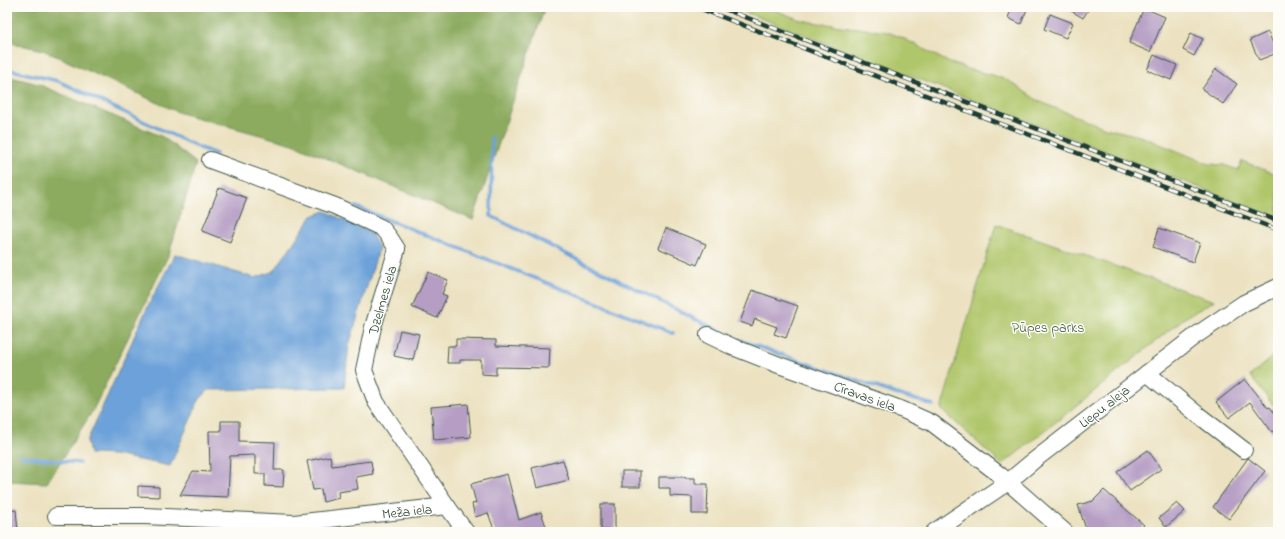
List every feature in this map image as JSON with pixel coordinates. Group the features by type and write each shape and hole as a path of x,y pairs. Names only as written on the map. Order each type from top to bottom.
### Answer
{"street":[{"name":"Dzelmes iela","path":"210,160 335,206 382,228 390,238 396,249 373,327 364,370 376,402 466,532"},
{"name":"Liepu aleja","path":"934,532 1008,482 1168,355 1244,303 1278,287"},
{"name":"Cīravas iela","path":"708,335 733,347 903,410 932,423 1024,495 1065,532"},
{"path":"1147,373 1244,450"},
{"name":"Meža iela","path":"56,516 145,516 294,523 447,506"}],"green space":[{"path":"7,7 545,7 473,220 293,144 180,113 43,50 7,42"},
{"path":"732,7 767,7 798,19 811,22 887,32 901,37 948,62 1009,81 1037,100 1106,128 1143,137 1209,164 1224,165 1238,170 1242,161 1278,175 1278,218"},
{"path":"7,76 38,84 163,137 196,163 169,254 93,410 47,483 7,481"},
{"name":"Pūpes parks","path":"996,224 1214,301 1183,319 1002,465 941,409"},
{"path":"1278,350 1278,411 1250,376 1267,362"}],"water":[{"path":"325,211 371,233 379,248 349,345 344,388 209,390 199,400 170,466 114,455 90,454 87,441 148,306 175,254 255,278 274,271 312,216"}],"building":[{"path":"1012,7 1028,7 1021,24 1008,18"},
{"path":"1065,7 1090,7 1083,18"},
{"path":"1144,8 1165,17 1150,52 1129,43"},
{"path":"1050,14 1073,23 1066,38 1044,29"},
{"path":"1268,32 1277,53 1259,60 1250,40"},
{"path":"1191,33 1203,39 1194,56 1183,50"},
{"path":"1154,55 1177,65 1171,80 1147,70"},
{"path":"1216,69 1237,84 1223,104 1202,89"},
{"path":"219,188 247,198 230,242 202,231"},
{"path":"666,228 706,244 697,265 658,248"},
{"path":"1159,228 1200,243 1193,262 1153,247"},
{"path":"428,272 448,280 442,294 447,296 437,318 412,307"},
{"path":"752,290 798,306 786,338 774,334 777,327 755,319 752,326 740,322"},
{"path":"400,330 419,334 413,360 394,356"},
{"path":"456,339 496,340 496,346 550,348 549,368 496,367 496,375 481,374 481,360 460,360 460,363 447,363 448,346 456,346"},
{"path":"1245,379 1278,418 1278,428 1272,432 1250,402 1229,418 1216,402"},
{"path":"468,404 471,437 434,440 431,407"},
{"path":"221,421 239,421 239,441 275,442 274,470 284,470 283,487 265,486 265,474 255,474 255,455 230,456 228,497 180,495 193,471 210,472 209,431 221,431"},
{"path":"1148,450 1161,469 1130,491 1117,472"},
{"path":"330,456 332,466 371,461 373,474 356,477 358,489 338,492 339,498 323,502 321,489 313,490 307,461"},
{"path":"1248,458 1265,471 1229,519 1213,507"},
{"path":"563,460 569,480 537,488 532,468"},
{"path":"622,471 640,471 640,487 622,487"},
{"path":"507,474 519,520 541,512 548,532 495,532 488,513 475,517 472,504 476,503 471,484"},
{"path":"659,477 695,478 695,484 708,484 707,514 692,514 692,497 670,496 670,488 659,488"},
{"path":"138,486 159,487 159,497 138,496"},
{"path":"1104,490 1144,525 1138,532 1101,532 1097,529 1087,532 1078,505 1093,501"},
{"path":"1177,503 1185,511 1166,527 1159,518"},
{"path":"601,504 615,504 615,530 601,530"},
{"path":"16,510 18,532 7,532 7,511"}],"waterway":[{"path":"7,69 58,81 200,148 216,154"},
{"path":"492,137 491,216 733,338 896,394 933,405"},
{"path":"356,207 673,333"},
{"path":"21,456 79,463"}],"railway":[{"path":"696,7 1278,230"},
{"path":"719,7 1278,221"}]}
